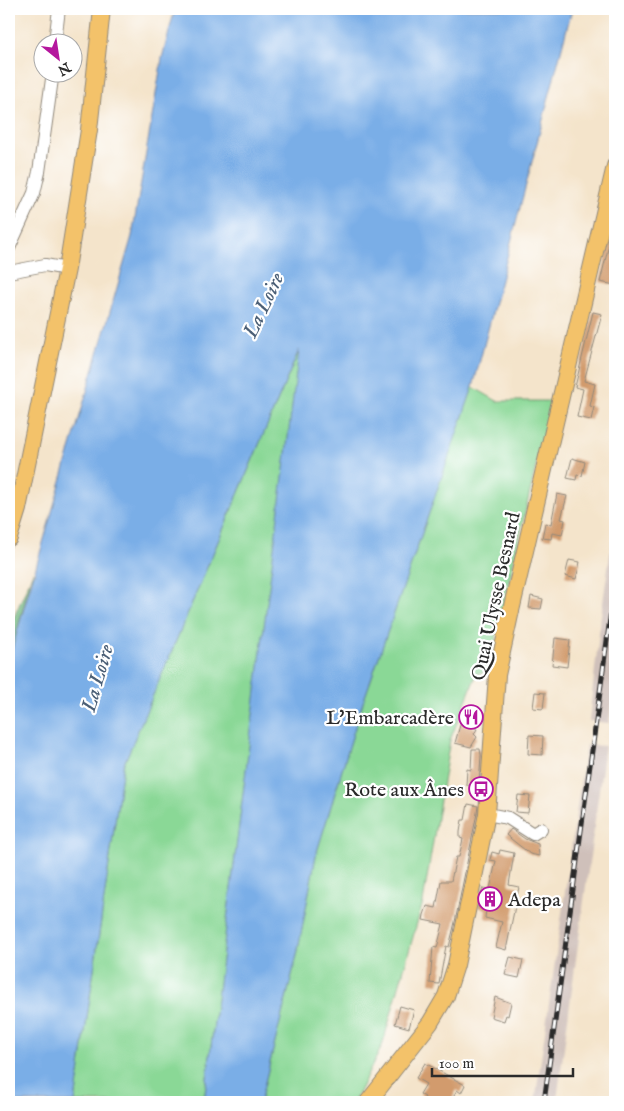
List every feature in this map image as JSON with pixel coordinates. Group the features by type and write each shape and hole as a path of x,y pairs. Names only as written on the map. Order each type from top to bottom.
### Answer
{"main road":[{"path":"9,538 18,509 67,269 89,130 102,9"},
{"name":"Quai Ulysse Besnard","path":"368,1102 430,1023 446,996 456,965 487,814 497,676 615,166"}],"street":[{"path":"57,32 60,9"},
{"path":"9,248 34,193 39,172 52,82"},
{"path":"9,272 45,265 67,269"},
{"path":"487,814 508,818 533,834 541,829"}],"shaded area":[{"path":"615,520 615,675 609,723 589,721 601,616"},
{"path":"586,745 605,746 557,1102 535,1102"}],"green space":[{"path":"300,348 204,1102 75,1102 123,766"},
{"path":"473,387 497,401 551,401 488,673 477,673 450,740 423,902 382,1046 354,1102 260,1102 297,955 316,855 360,711"},
{"path":"33,572 9,660 9,629"}],"water":[{"name":"La Loire","path":"175,9 572,9 473,387 360,711 316,855 297,955 260,1102 204,1102 299,350 123,766 75,1102 9,1102 9,660 132,236 162,58"}],"building":[{"path":"612,232 615,232 615,285 600,282"},
{"path":"593,312 602,314 584,381 595,384 590,406 594,407 591,420 577,417 583,389 575,387"},
{"path":"572,458 585,462 582,476 577,475 576,480 567,478"},
{"path":"557,494 567,496 561,519 565,520 562,535 552,533 551,539 542,538 545,523 551,524"},
{"path":"569,560 580,562 576,579 565,576"},
{"path":"531,596 543,599 541,609 529,608"},
{"path":"555,638 570,640 567,667 552,665"},
{"path":"535,692 545,693 543,709 533,708"},
{"path":"474,708 481,714 472,726 477,729 474,734 477,737 471,747 455,743 462,718 464,720"},
{"path":"529,735 543,736 542,755 528,754"},
{"path":"472,749 480,749 479,786 466,785 467,769 471,770"},
{"path":"518,795 530,796 528,813 516,812"},
{"path":"468,804 478,806 455,922 449,947 446,946 439,984 430,983 433,947 437,948 443,924 423,920 424,915 427,906 436,908 441,881 451,881 456,857 459,857 463,839 460,838 460,832 462,820 465,820"},
{"path":"511,829 525,839 538,844 539,856 530,854 506,835"},
{"path":"500,850 514,853 509,885 519,887 506,950 496,947 502,922 485,918 486,909 478,907 483,888 490,889 496,861 490,860 492,852 499,854"},
{"path":"510,957 523,960 519,978 505,975"},
{"path":"495,997 511,1003 508,1016 506,1015 504,1021 491,1017"},
{"path":"400,1006 414,1010 409,1028 395,1024"},
{"path":"425,1063 465,1085 461,1093 457,1090 450,1102 422,1102 425,1097 420,1094 426,1084 416,1078"}],"railway":[{"path":"544,1102 615,582"}],"place":[{"name":"L'Embarcadère","path":"471,717"},
{"name":"Rote aux Ânes","path":"481,789"},
{"name":"Adepa","path":"490,899"}]}
